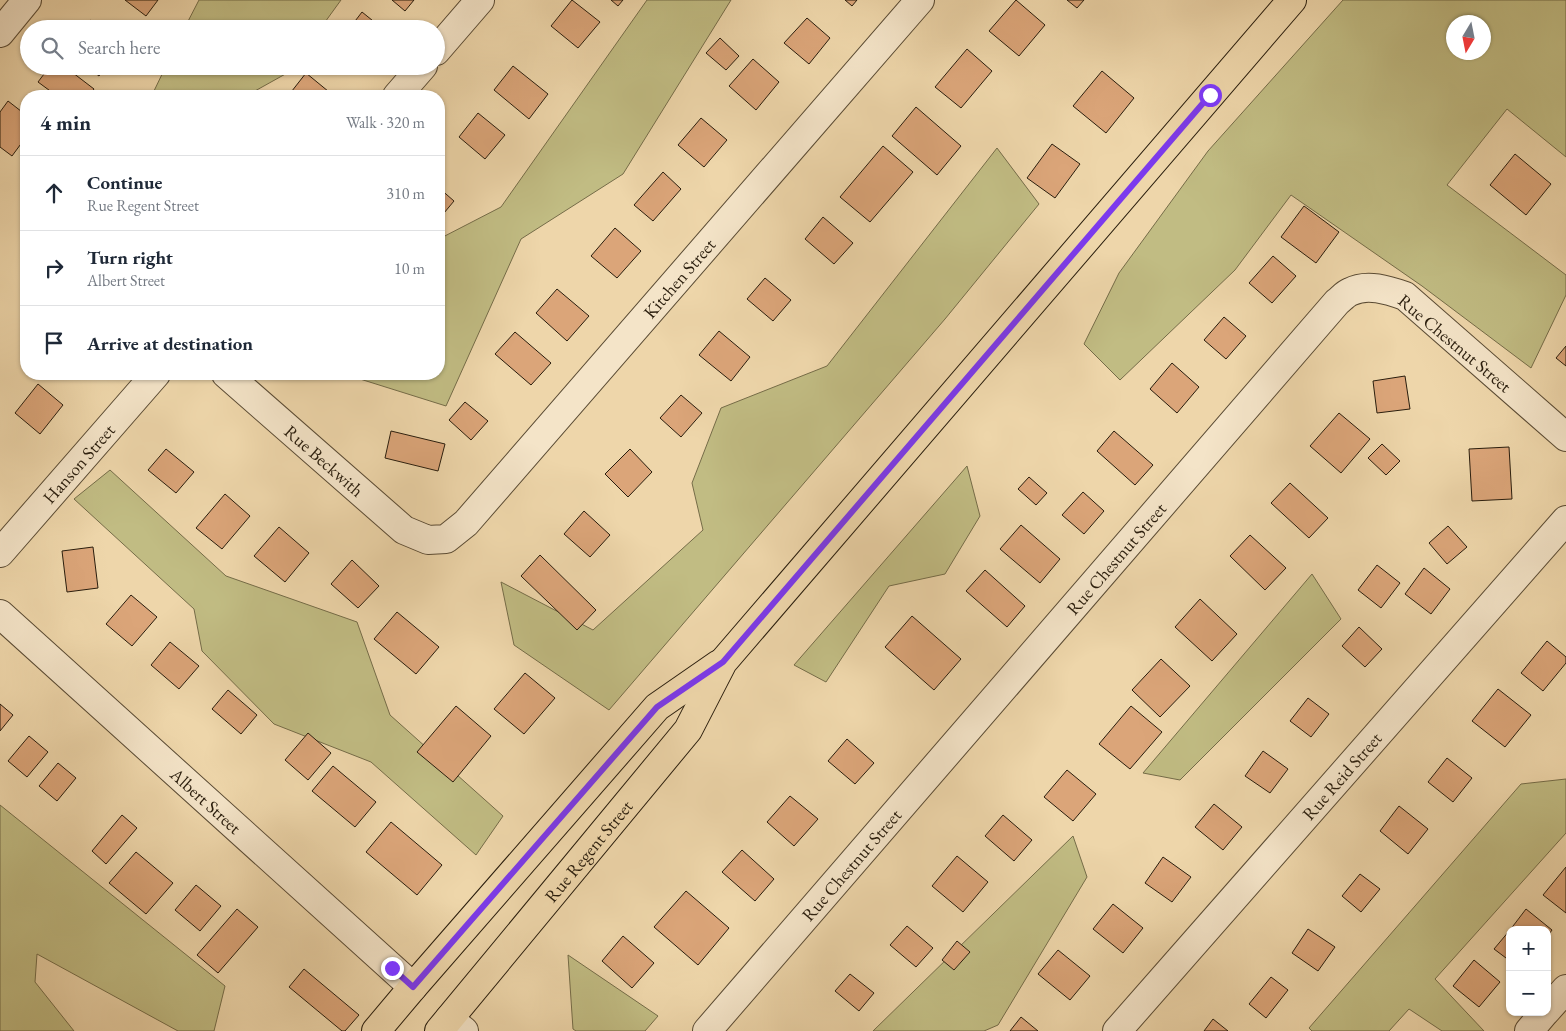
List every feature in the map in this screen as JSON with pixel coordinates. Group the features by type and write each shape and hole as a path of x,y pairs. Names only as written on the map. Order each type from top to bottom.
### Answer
{"main road":[{"name":"Rue Regent Street","path":"451,1027 688,730 723,662 1292,0"},
{"name":"Rue Regent Street","path":"376,1031 657,707 723,662"}],"street":[{"path":"0,33 27,0"},
{"path":"445,41 480,0"},
{"name":"Kitchen Street","path":"428,540 446,539 466,523 920,0"},
{"path":"402,90 415,75"},
{"name":"Rue Chestnut Street","path":"707,1031 1337,302 1349,292 1366,287 1387,289 1405,296 1566,437"},
{"name":"Hanson Street","path":"0,553 151,380"},
{"name":"Rue Beckwith","path":"233,380 404,530 428,540"},
{"name":"Rue Reid Street","path":"1117,1031 1566,520"},
{"name":"Albert Street","path":"0,614 413,987"},
{"path":"1551,1006 1566,989"},
{"path":"1529,1031 1542,1016"}],"shaded area":[{"path":"199,0 341,0 327,20 189,20"},
{"path":"647,0 731,0 623,174 521,239 446,406 363,380 445,380 445,236 501,207"},
{"path":"1343,0 1566,0 1566,157 1507,109 1447,185 1566,275 1566,295 1531,368 1422,286 1291,195 1235,270 1120,380 1084,344 1119,273 1208,151"},
{"path":"162,75 284,75 257,90 154,90"},
{"path":"997,148 1039,204 945,319 609,710 514,645 501,582 593,630 703,530 692,483 721,408 827,366"},
{"path":"967,466 980,516 945,574 889,586 826,682 794,665"},
{"path":"110,470 226,576 357,622 390,715 503,816 476,855 371,762 274,724 202,651 194,609 74,499"},
{"path":"1312,574 1341,619 1180,780 1143,773"},
{"path":"1566,779 1566,833 1435,979 1484,1031 1442,1031 1409,1009 1389,1031 1312,1031 1309,1028 1521,784"},
{"path":"0,805 225,986 214,1031 178,1031 37,954 35,982 74,1031 0,1031"},
{"path":"1073,836 1087,877 998,1025 984,1031 873,1031"},
{"path":"568,955 658,1016 645,1031 576,1031 573,1029"}],"building":[{"path":"125,0 158,0 146,16"},
{"path":"392,0 414,0 405,11"},
{"path":"572,0 600,22 578,48 551,26"},
{"path":"611,0 623,0 618,6"},
{"path":"845,0 857,0 852,6"},
{"path":"1016,0 1045,25 1019,56 989,31"},
{"path":"1067,0 1084,0 1077,8"},
{"path":"362,12 372,20 356,20"},
{"path":"807,18 830,38 809,64 784,43"},
{"path":"720,38 739,56 726,70 706,53"},
{"path":"967,49 992,71 961,108 935,87"},
{"path":"753,59 779,82 756,110 729,86"},
{"path":"513,66 548,94 529,119 494,90"},
{"path":"1102,71 1134,98 1106,133 1073,106"},
{"path":"43,75 76,75 94,89 49,90 38,82"},
{"path":"304,75 308,75 327,90 293,90"},
{"path":"8,101 20,110 20,145 12,156 0,147 0,112"},
{"path":"916,107 961,146 937,175 892,136"},
{"path":"478,113 505,135 485,159 459,137"},
{"path":"701,118 727,140 704,167 678,145"},
{"path":"1052,144 1080,164 1055,198 1027,178"},
{"path":"883,146 913,172 870,222 840,197"},
{"path":"1515,154 1551,184 1526,215 1490,185"},
{"path":"663,172 681,189 653,221 634,205"},
{"path":"445,193 454,201 445,212"},
{"path":"1304,206 1339,232 1316,263 1281,237"},
{"path":"823,217 853,243 834,264 805,239"},
{"path":"615,228 641,251 617,278 591,256"},
{"path":"1273,256 1296,276 1272,303 1249,283"},
{"path":"765,278 791,300 773,321 747,299"},
{"path":"557,289 589,316 567,341 536,313"},
{"path":"1224,317 1246,336 1226,359 1204,340"},
{"path":"719,331 750,357 731,381 699,355"},
{"path":"515,332 551,363 531,385 495,354"},
{"path":"1566,346 1566,366 1556,358"},
{"path":"1172,363 1199,387 1177,413 1150,389"},
{"path":"1405,376 1410,409 1377,413 1373,381"},
{"path":"38,384 63,405 40,434 15,413"},
{"path":"681,395 702,413 681,437 660,418"},
{"path":"465,402 488,421 471,440 449,420"},
{"path":"1339,413 1370,439 1341,473 1310,446"},
{"path":"391,431 445,444 438,471 385,458"},
{"path":"1114,431 1153,465 1135,485 1097,451"},
{"path":"1382,444 1400,461 1386,475 1368,458"},
{"path":"1509,447 1512,499 1472,501 1469,449"},
{"path":"166,449 194,472 176,493 148,470"},
{"path":"630,449 652,472 628,497 605,474"},
{"path":"1029,477 1047,493 1036,505 1018,489"},
{"path":"1290,483 1328,518 1309,538 1271,503"},
{"path":"1083,492 1104,511 1084,534 1062,515"},
{"path":"225,494 250,516 222,549 196,528"},
{"path":"584,511 610,535 590,557 564,534"},
{"path":"1021,525 1060,559 1040,583 1000,549"},
{"path":"1448,526 1467,547 1447,564 1429,543"},
{"path":"279,527 309,553 285,582 254,556"},
{"path":"1250,535 1286,568 1265,590 1230,556"},
{"path":"93,547 98,588 67,592 62,551"},
{"path":"540,555 596,610 577,630 521,576"},
{"path":"352,560 379,586 358,608 331,584"},
{"path":"1377,565 1400,583 1381,608 1358,590"},
{"path":"1424,568 1450,589 1431,614 1405,594"},
{"path":"985,570 1025,606 1007,627 966,591"},
{"path":"131,595 157,617 132,646 106,624"},
{"path":"1200,599 1237,634 1212,661 1175,627"},
{"path":"397,612 439,647 416,674 374,639"},
{"path":"912,616 961,659 934,690 885,647"},
{"path":"1359,627 1382,649 1365,667 1342,646"},
{"path":"1547,641 1566,657 1566,663 1543,691 1521,673"},
{"path":"170,642 199,666 179,689 151,665"},
{"path":"1161,659 1190,686 1160,717 1132,690"},
{"path":"525,673 555,698 524,734 494,709"},
{"path":"1498,689 1531,715 1505,747 1472,721"},
{"path":"228,690 257,715 241,734 212,709"},
{"path":"1308,698 1329,714 1311,737 1290,721"},
{"path":"0,704 13,715 0,731"},
{"path":"456,706 491,736 453,782 417,752"},
{"path":"1131,706 1162,732 1130,769 1099,744"},
{"path":"308,733 331,753 308,780 285,760"},
{"path":"29,736 48,752 27,777 8,761"},
{"path":"847,739 874,763 855,784 828,761"},
{"path":"1263,751 1288,769 1270,793 1245,776"},
{"path":"1447,758 1472,778 1453,802 1428,782"},
{"path":"58,763 76,778 57,801 39,786"},
{"path":"333,766 376,802 355,827 312,791"},
{"path":"1067,770 1096,794 1073,821 1044,797"},
{"path":"790,796 818,819 794,846 767,822"},
{"path":"1214,804 1242,827 1223,850 1195,827"},
{"path":"1399,806 1428,829 1408,854 1380,831"},
{"path":"122,815 137,828 106,864 92,851"},
{"path":"1003,815 1032,840 1014,861 985,836"},
{"path":"391,822 442,865 417,895 366,852"},
{"path":"742,850 774,879 755,901 722,872"},
{"path":"136,852 173,883 146,914 109,883"},
{"path":"957,856 988,882 963,912 932,886"},
{"path":"1163,857 1191,877 1172,902 1145,883"},
{"path":"1566,867 1566,913 1543,895"},
{"path":"1360,874 1380,889 1361,912 1342,896"},
{"path":"196,885 221,906 200,931 175,910"},
{"path":"686,891 729,928 698,965 654,927"},
{"path":"1113,904 1143,928 1123,953 1093,929"},
{"path":"237,909 258,927 218,973 197,955"},
{"path":"1526,909 1547,926 1513,926"},
{"path":"907,926 933,948 916,967 890,945"},
{"path":"1308,929 1335,947 1318,971 1292,953"},
{"path":"1506,935 1506,958 1494,949"},
{"path":"623,936 654,963 632,988 602,961"},
{"path":"957,941 970,952 954,970 942,960"},
{"path":"1058,950 1090,976 1070,1000 1038,974"},
{"path":"1474,960 1500,982 1479,1007 1453,986"},
{"path":"304,969 359,1015 345,1031 342,1031 289,987"},
{"path":"850,974 874,993 859,1011 835,991"},
{"path":"1271,977 1288,990 1266,1018 1249,1004"},
{"path":"1021,1017 1038,1031 1010,1031"},
{"path":"1213,1019 1228,1031 1204,1031"}],"route":[{"path":"392,968 413,987 657,707 723,662 1210,95"}]}
